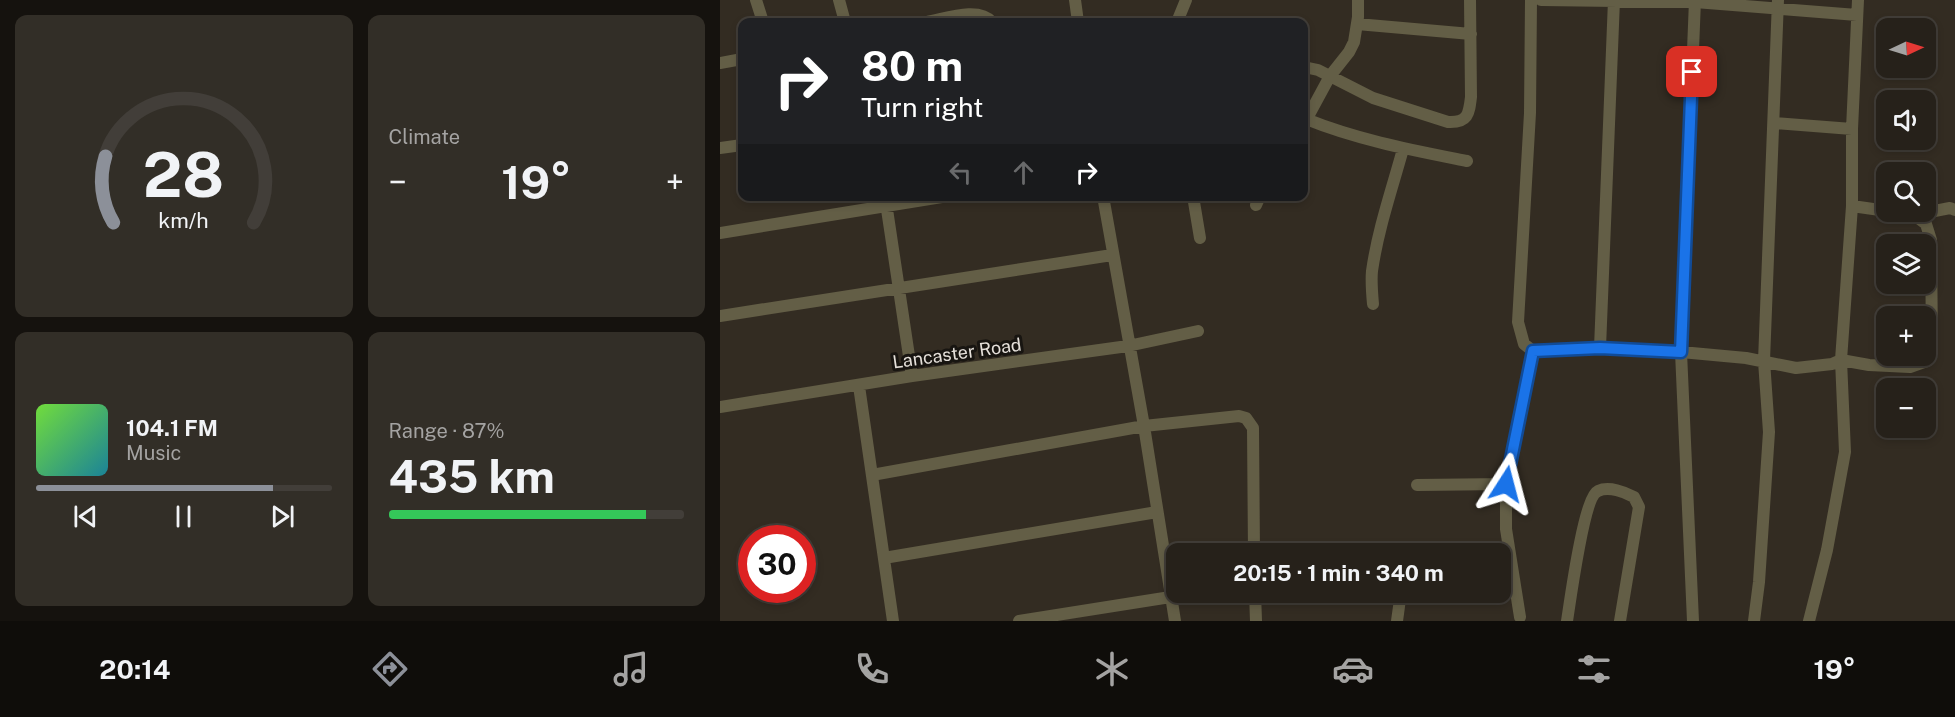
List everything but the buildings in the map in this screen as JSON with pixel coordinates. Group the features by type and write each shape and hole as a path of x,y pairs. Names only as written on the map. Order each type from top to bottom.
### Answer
{"street":[{"path":"756,0 762,18"},
{"path":"839,0 844,18"},
{"path":"1075,0 1077,18"},
{"path":"1179,18 1186,0"},
{"path":"1308,116 1330,76 1354,42 1358,0"},
{"path":"1308,68 1318,70 1373,98 1448,122 1459,123 1465,119 1469,111 1470,0"},
{"path":"1531,0 1529,154 1518,322 1524,344 1533,351 1600,348 1681,352 1764,361 1802,368 1832,364 1841,360 1869,365 1910,367 1927,361 1931,355 1931,240 1923,222"},
{"path":"1541,0 1778,4 1857,15"},
{"path":"1809,621 1827,550 1845,452 1841,360 1852,206 1852,129 1858,0"},
{"path":"1600,348 1614,1"},
{"path":"1693,621 1681,352 1695,1"},
{"path":"1754,621 1760,571 1768,441 1764,361 1778,4"},
{"path":"953,18 982,15 986,18"},
{"path":"1357,24 1471,34"},
{"path":"720,63 738,60"},
{"path":"1308,122 1403,149 1467,160"},
{"path":"1775,123 1852,129"},
{"path":"720,148 738,146"},
{"path":"1372,303 1372,273 1381,229 1403,149"},
{"path":"720,232 886,201 912,376"},
{"path":"1104,201 1166,563"},
{"path":"1194,201 1200,237"},
{"path":"1852,206 1876,209"},
{"path":"1936,211 1950,208 1955,210"},
{"path":"720,316 1112,255"},
{"name":"Lancaster Road","path":"720,407 912,376 1128,346 1198,331"},
{"path":"1520,617 1506,529 1506,484 1533,351"},
{"path":"859,386 893,621"},
{"path":"872,475 1144,426 1239,416 1251,423 1254,436 1254,543"},
{"path":"1417,485 1506,484"},
{"path":"1567,621 1577,557 1591,499 1599,490 1605,489 1623,492 1634,497 1639,507 1620,621"},
{"path":"884,558 1157,512"},
{"path":"1019,621 1166,598"},
{"path":"1173,603 1175,621"},
{"path":"1255,603 1256,621"},
{"path":"1397,621 1399,603"}],"route":[{"path":"1506,484 1533,351 1600,348 1681,352 1692,72"}]}
